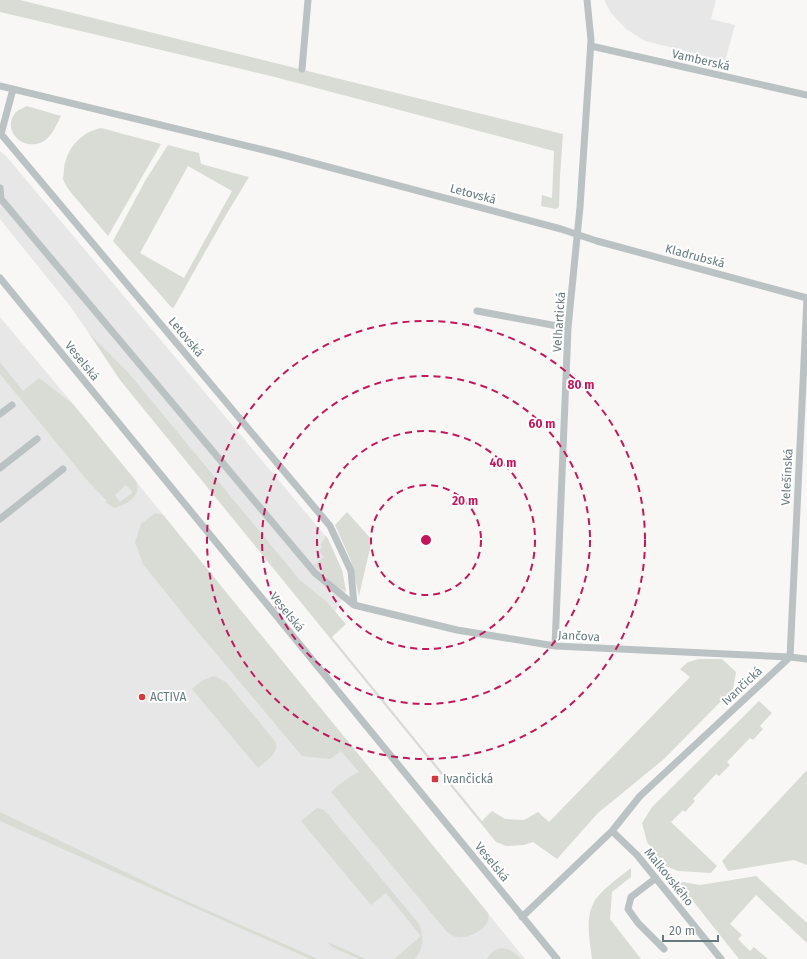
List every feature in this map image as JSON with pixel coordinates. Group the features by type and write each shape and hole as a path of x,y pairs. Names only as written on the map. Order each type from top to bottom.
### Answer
{"street":[{"path":"302,69 308,0"},
{"name":"Velhartická","path":"555,646 568,328 580,207 591,46 587,0"},
{"name":"Vamberská","path":"591,46 807,95"},
{"name":"Letovská","path":"0,86 276,153 577,235"},
{"name":"Letovská","path":"13,89 0,135 330,526 351,571 354,605"},
{"path":"0,188 1,199 315,573 354,605"},
{"name":"Kladrubská","path":"577,235 807,298"},
{"name":"Veselská","path":"0,278 557,959"},
{"name":"Velešínská","path":"790,657 807,298"},
{"path":"477,311 568,328"},
{"path":"0,414 12,405"},
{"path":"0,468 37,439"},
{"path":"0,519 63,469"},
{"name":"Jančova","path":"354,605 457,630 555,646 807,659"},
{"name":"Ivančická","path":"522,917 612,831 640,796 790,657"},
{"name":"Malkovského","path":"612,831 638,855 721,959"},
{"path":"656,878 631,897 628,909 638,923 664,949"}],"shaded area":[{"path":"0,0 20,0 563,134 559,207 556,209 541,206 542,195 552,198 554,151 271,76 0,12"},
{"path":"604,0 716,0 711,19 735,25 725,61 645,41 626,29 611,13"},
{"path":"27,106 61,116 54,130 49,136 44,141 36,144 22,142 16,138 11,126 12,119 16,112"},
{"path":"101,128 161,144 108,236 72,193 63,179 65,162 71,148 87,133"},
{"path":"168,145 199,153 201,164 249,177 174,307 172,308 113,241 145,181","holes":["188,166 232,191 184,278 140,253"]},
{"path":"0,151 6,156 328,539 342,570 346,591 335,612 326,601 300,580 128,372 88,332 70,306 0,219"},
{"path":"0,317 73,404 525,959 0,959"},
{"path":"88,332 128,372 300,580 326,601 346,624 332,637 482,821 492,811 505,819 524,820 538,812 549,822 690,677 680,669 688,662 699,659 722,659 736,672 733,689 664,759 598,813 557,859 533,842 524,845 506,846 496,842 120,380"},
{"path":"0,362 23,391 39,378 73,404 136,481 137,491 132,499 124,505 114,508 105,502 107,501 87,480 0,374","holes":["126,485 133,492 120,502 115,495"]},
{"path":"347,512 372,540 359,596 351,561 335,525"},
{"path":"155,513 163,515 488,913 489,918 487,923 480,931 464,937 457,937 447,932 331,792 348,778 359,772 341,751 330,759 302,756 143,564 135,542 141,524"},
{"path":"326,536 342,570 346,591 336,586 314,565 324,557 319,551 322,547 320,545"},
{"path":"214,676 226,682 275,741 276,749 274,753 258,768 192,689 203,680"},
{"path":"759,701 772,713 760,726 763,729 753,740 750,738 727,762 730,765 719,776 716,774 693,799 695,801 685,812 683,810 671,822 717,866 711,873 678,871 663,865 647,842 642,823 652,807"},
{"path":"807,770 807,865 794,860 728,871 722,861"},
{"path":"317,808 324,810 327,813 419,924 422,933 422,946 415,959 394,959 421,936 386,893 371,905 301,821"},
{"path":"0,812 173,895 318,959 310,959 0,821"},
{"path":"631,868 631,877 612,892 610,919 641,959 592,959 589,938 589,917 593,904 605,889"},
{"path":"756,876 807,923 807,943 756,895 730,924 742,935 738,939 750,951 754,947 768,959 739,959 677,881 700,885"},
{"path":"328,942 366,959 359,959 332,947"},
{"path":"502,948 510,950 522,959 487,959 497,949"}],"place":[{"name":"ACTIVA","path":"142,697"},
{"name":"Ivančická","path":"435,779"}]}
